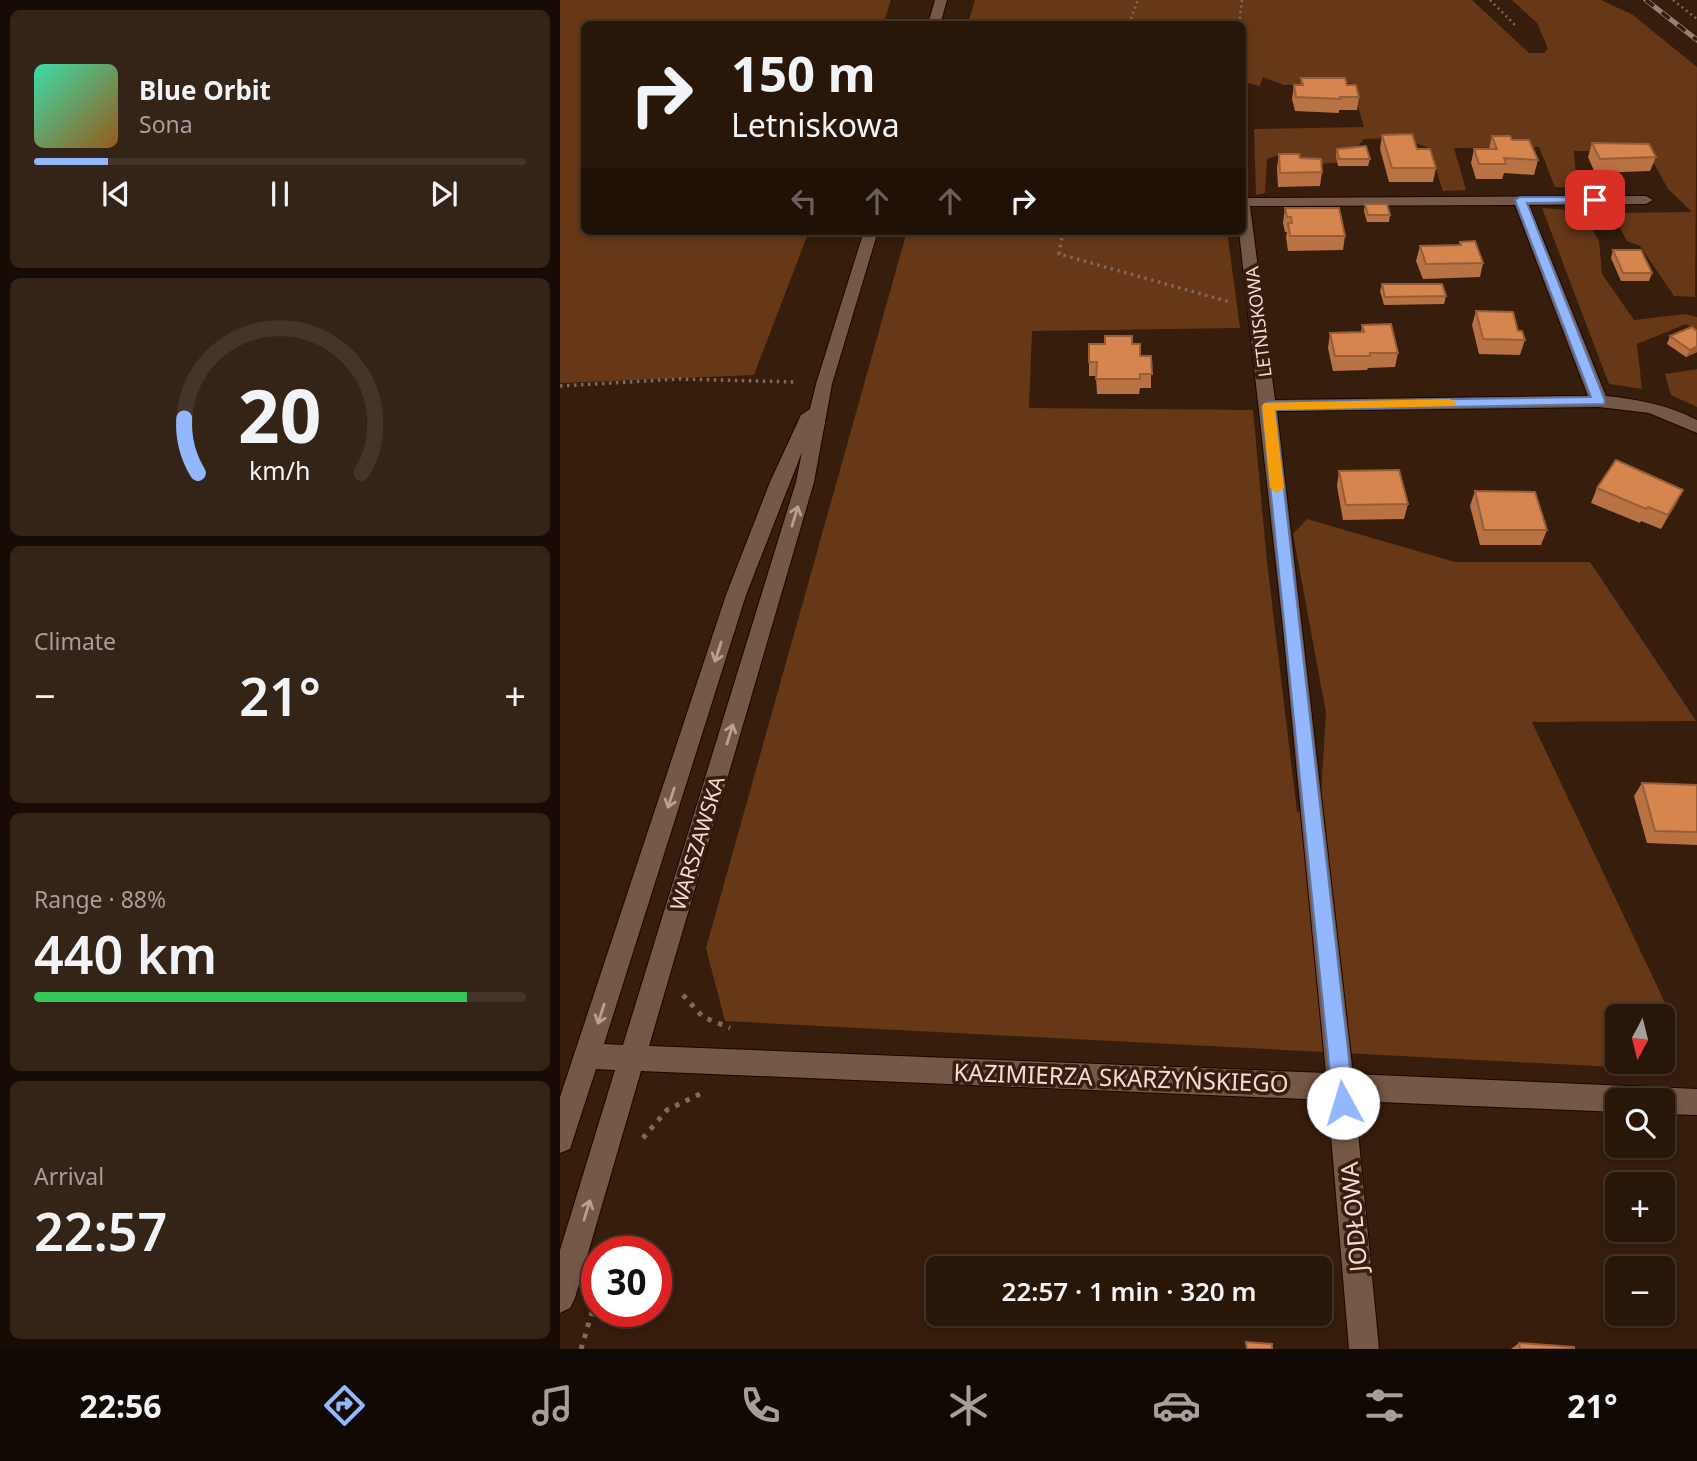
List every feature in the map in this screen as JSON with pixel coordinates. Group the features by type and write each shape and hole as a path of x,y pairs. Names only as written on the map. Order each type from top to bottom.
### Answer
{"street":[{"path":"935,21 941,0"},
{"path":"1520,200 1599,401"},
{"path":"1246,202 1646,200"},
{"name":"LETNISKOWA","path":"1246,225 1268,406 1599,401 1638,404 1669,412 1697,427"},
{"name":"WARSZAWSKA","path":"560,1298 805,482 824,384 870,235"},
{"name":"WARSZAWSKA","path":"560,1139 736,595 779,482 824,384"},
{"name":"JODŁOWA","path":"1268,406 1342,1086 1364,1349"},
{"name":"KAZIMIERZA SKARŻYŃSKIEGO","path":"587,1056 1697,1102"}],"path":[{"path":"1130,21 1138,0"},
{"path":"1239,21 1242,0"},
{"path":"1490,0 1516,26"},
{"path":"1673,0 1697,19"},
{"path":"1062,235 1059,254 1257,310"},
{"path":"560,386 636,381 750,379 824,384"},
{"path":"684,988 682,996 695,1013 714,1025 735,1029"},
{"path":"581,1349 588,1327"}],"shaded area":[{"path":"560,0 891,0 884,21 581,21 581,235 807,235 754,375 560,383"},
{"path":"975,0 1472,0 1529,53 1544,53 1548,49 1537,23 1512,0 1601,0 1633,15 1697,67 1695,297 1674,296 1640,246 1627,241 1612,213 1692,212 1668,189 1647,151 1574,151 1576,176 1571,188 1555,187 1539,147 1454,148 1466,190 1443,191 1429,148 1401,138 1364,139 1345,162 1320,164 1281,154 1267,159 1265,193 1256,195 1254,129 1364,127 1351,83 1284,85 1263,77 1260,86 1246,83 1246,21 969,21"},
{"path":"1542,208 1581,211 1599,241 1602,274 1634,320 1685,314 1697,317 1697,331 1686,324 1637,344 1642,389 1609,384"},
{"path":"906,235 1228,235 1240,328 1032,331 1029,408 1253,410 1267,562 1297,812 1320,810 1326,713 1293,534 1307,519 1455,562 1590,562 1696,721 1532,722 1666,1004 1605,1004 1605,1067 725,1021 706,948"},
{"path":"1697,369 1697,407 1671,395 1665,374"}],"building":[{"path":"1301,78 1345,78 1347,85 1356,85 1359,97 1296,97 1294,85 1303,85"},
{"path":"1412,134 1417,149 1430,149 1436,168 1392,168 1382,135"},
{"path":"1492,136 1529,140 1538,160 1504,158 1506,164 1479,164 1474,149 1497,149"},
{"path":"1592,143 1649,144 1656,157 1600,159"},
{"path":"1366,146 1370,159 1339,159 1337,149"},
{"path":"1279,154 1299,154 1300,158 1321,159 1322,172 1280,173"},
{"path":"1365,204 1387,204 1390,215 1368,215"},
{"path":"1285,208 1339,208 1345,236 1290,236 1288,223 1292,223 1291,217 1287,217"},
{"path":"1475,241 1483,263 1426,264 1420,246 1461,245 1460,242"},
{"path":"1613,250 1641,250 1652,273 1623,273"},
{"path":"1382,284 1442,284 1446,296 1385,297"},
{"path":"1476,311 1513,312 1518,331 1522,331 1525,340 1483,339"},
{"path":"1391,324 1398,353 1335,356 1330,333 1364,332 1362,325"},
{"path":"1692,327 1697,331 1697,346 1690,350 1670,336"},
{"path":"1105,336 1132,336 1132,344 1140,344 1140,356 1151,356 1152,374 1140,374 1140,379 1096,379 1097,362 1089,362 1089,344 1105,344"},
{"path":"1616,460 1683,490 1668,515 1648,507 1646,509 1597,488"},
{"path":"1399,470 1408,504 1346,505 1339,471"},
{"path":"1475,491 1535,492 1547,530 1484,530"},
{"path":"1642,783 1697,785 1697,832 1655,831"},
{"path":"1246,1342 1272,1344 1272,1349 1247,1349"},
{"path":"1519,1343 1574,1347 1574,1349 1520,1349"}],"railway":[{"path":"1646,0 1697,40"}],"slow traffic":[{"path":"1277,488 1268,406 1450,403"}],"route":[{"path":"1343,1103 1268,406 1599,401 1520,200 1595,200"}]}
